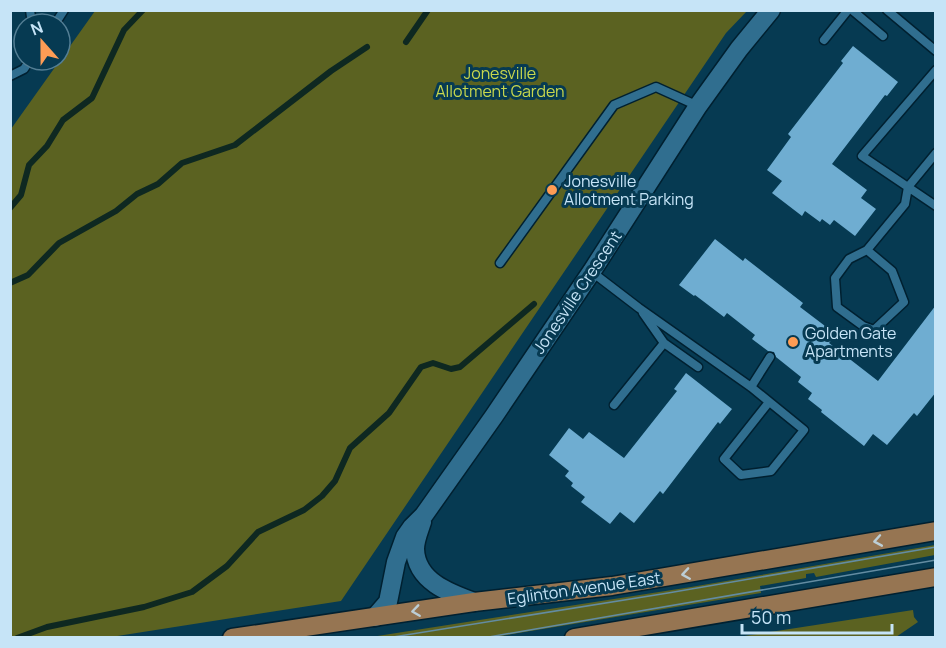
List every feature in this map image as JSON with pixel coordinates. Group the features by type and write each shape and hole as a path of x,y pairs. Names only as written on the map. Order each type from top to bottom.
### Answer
{"main road":[{"name":"Eglinton Avenue East","path":"232,638 474,602 612,586 936,531"},
{"path":"574,638 936,577"}],"street":[{"name":"Jonesville Crescent","path":"375,617 388,602 396,562 405,537 412,526 424,515 501,406 592,271 698,106 739,49 771,10"},
{"name":"Jonesville Crescent","path":"424,515 416,538 415,550 418,564 438,587 450,594 474,602"}],"lane":[{"path":"824,40 850,10 883,36"},
{"path":"886,10 936,51"},
{"path":"936,70 862,156 936,206"},
{"path":"500,263 614,105 656,87 698,106"},
{"path":"867,250 892,271 904,302 874,330 863,326 837,307 835,278 849,259 867,250 905,204 908,187 936,153"},
{"path":"592,271 639,308 751,387 804,430 771,471 741,475 724,459 769,402"},
{"path":"639,308 664,343 698,367"},
{"path":"614,405 664,343"},
{"path":"751,387 770,357"}],"green space":[{"name":"Jonesville Allotment Garden","path":"95,11 747,11 726,33 341,601 111,637 11,638 11,129 52,72 72,72 72,43"},
{"path":"935,545 935,555 816,577 814,573 806,574 806,578 760,586 761,593 495,637 371,637 691,587"},
{"path":"913,610 918,622 896,637 738,637"}],"building":[{"path":"853,46 898,82 887,96 885,95 832,164 867,190 861,198 876,209 855,236 834,220 830,225 822,219 820,222 805,211 802,216 772,193 782,181 767,170 791,137 788,134 843,63 841,61"},
{"name":"Golden Gate Apartments","path":"715,239 743,261 745,258 803,303 800,307 829,329 826,332 833,338 829,343 878,381 936,305 936,392 917,416 914,413 887,445 873,434 864,446 808,399 812,393 798,382 801,377 776,357 774,352 768,351 752,339 755,335 727,313 724,317 679,285"},
{"path":"686,373 732,409 720,424 718,422 663,494 660,491 634,523 620,512 610,524 581,502 585,497 571,486 573,483 565,476 569,471 549,455 569,428 583,439 589,432 624,458 677,391 674,389"}],"waterway":[{"path":"10,208 21,195 29,165 47,146 63,120 92,98 124,30 143,10"},
{"path":"406,42 428,10"},
{"path":"10,283 28,275 59,243 116,211 137,194 158,184 182,163 235,145 331,71 367,47"},
{"path":"17,638 47,627 144,607 192,592 227,566 258,532 304,510 322,496 335,481 350,448 389,413 421,367 433,363 451,369 460,367 534,304"}],"tram line":[{"path":"387,638 936,547"},
{"path":"483,638 936,560"}],"place":[{"name":"Jonesville Allotment Parking","path":"552,190"},
{"name":"Golden Gate Apartments","path":"793,342"}]}
